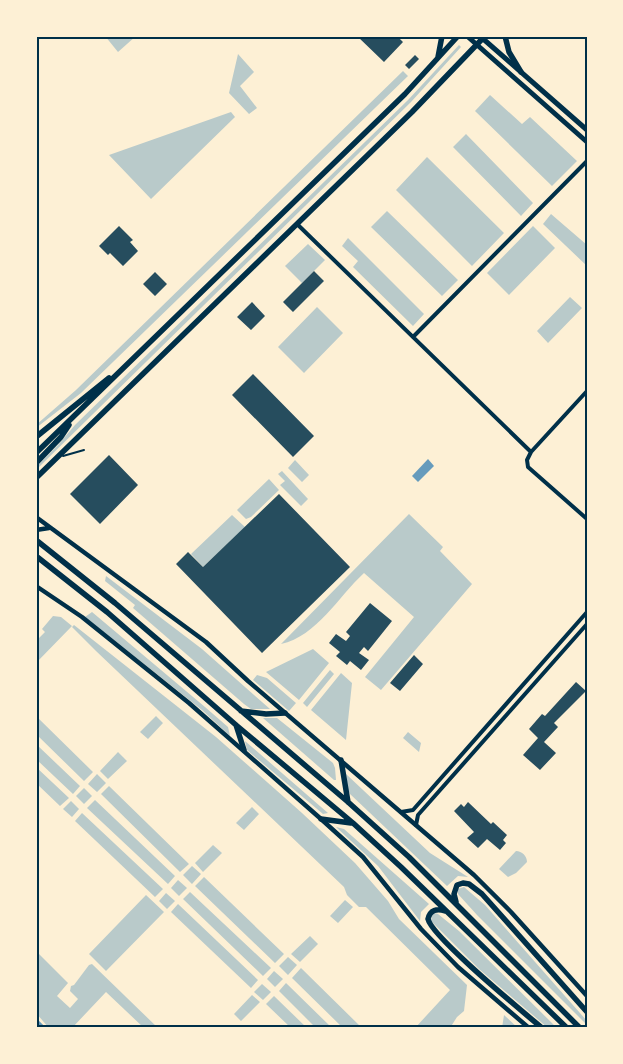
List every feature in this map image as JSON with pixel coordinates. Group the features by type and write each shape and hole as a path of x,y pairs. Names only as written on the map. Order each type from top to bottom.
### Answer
{"main road":[{"path":"437,59 442,36"},
{"path":"36,453 405,94 458,36"},
{"path":"466,36 587,142"},
{"path":"505,36 509,52 521,72"},
{"path":"36,480 477,46 483,37 587,130"},
{"path":"36,437 136,356"},
{"path":"36,463 61,437 74,417"},
{"path":"36,472 45,470"},
{"path":"36,540 53,552 348,802 409,857 580,1028"},
{"path":"36,556 107,612 236,725 353,823 567,1028"},
{"path":"240,710 266,714 285,713"},
{"path":"236,725 244,750"},
{"path":"341,760 348,802"},
{"path":"321,819 353,823"},
{"path":"456,903 454,894 457,885 465,883 473,886 506,919 587,1012"},
{"path":"448,912 439,910 432,912 428,920 432,928 462,958 542,1028"}],"street":[{"path":"413,337 587,161"},
{"path":"297,224 531,452"},
{"path":"587,391 531,452 527,460 528,467 587,519"},
{"path":"36,516 206,642 285,713 474,875 493,893 587,996"},
{"path":"36,530 50,528"},
{"path":"36,586 82,617 189,703 321,819 363,857 421,929 458,967 528,1028"},
{"path":"399,811 413,810 587,612"},
{"path":"416,826 418,815 587,624"},
{"path":"554,650 559,655"},
{"path":"546,659 552,664"},
{"path":"413,810 418,815"}],"lane":[{"path":"58,457 84,450"}],"shaded area":[{"path":"105,36 136,36 118,52"},
{"path":"459,45 461,47 411,102 38,468 37,466 75,425 408,100"},
{"path":"238,54 254,72 240,86 257,108 249,114 229,93"},
{"path":"403,71 408,76 81,393 36,428 36,425 76,390"},
{"path":"490,95 522,124 530,117 577,161 552,186 475,111"},
{"path":"231,112 235,117 151,199 109,155"},
{"path":"466,134 533,203 521,216 453,147"},
{"path":"427,157 504,233 472,266 396,190"},
{"path":"387,211 458,280 442,296 371,227"},
{"path":"551,214 587,245 587,266 543,224"},
{"path":"533,226 555,248 509,295 487,273"},
{"path":"348,238 424,314 413,326 353,267 358,261 342,246"},
{"path":"308,244 325,260 302,283 285,266"},
{"path":"570,297 582,308 548,343 537,331"},
{"path":"317,307 343,333 304,373 278,347"},
{"path":"295,460 309,475 302,482 288,468"},
{"path":"282,471 308,499 301,506 280,485 285,481 278,474"},
{"path":"269,479 279,490 251,517 246,519 237,510"},
{"path":"409,514 443,547 440,551 472,584 381,690 365,677 414,617 364,573 306,633 294,640 281,644"},
{"path":"232,515 245,527 203,567 191,554"},
{"path":"106,576 202,649 270,709 251,709 244,704 133,608 135,605 105,581"},
{"path":"92,612 228,727 230,736 202,710 85,617"},
{"path":"53,616 61,617 72,626 36,663 36,641 45,632 42,629"},
{"path":"74,625 216,737 355,863 388,901 399,919 467,985 464,1011 457,1017 450,1028 415,1028 450,990 366,907 359,907 347,895 344,887 96,651 72,627"},
{"path":"313,649 329,663 299,700 266,672"},
{"path":"330,670 334,674 307,707 303,703"},
{"path":"341,673 352,683 346,740 311,710"},
{"path":"257,675 267,678 296,703 289,711 253,680"},
{"path":"36,716 93,772 84,781 36,734"},
{"path":"156,716 163,723 148,739 140,732"},
{"path":"263,718 277,718 333,763 336,780 334,780"},
{"path":"408,732 421,743 419,752 403,738"},
{"path":"245,741 328,813 323,814 247,750"},
{"path":"36,744 80,786 73,794 36,759"},
{"path":"118,752 127,761 108,779 100,771"},
{"path":"36,767 69,798 60,806 36,783"},
{"path":"97,774 106,783 97,792 88,784"},
{"path":"346,774 430,853 468,877 458,876 447,886 350,794"},
{"path":"109,786 189,864 180,872 101,794"},
{"path":"84,788 92,796 84,804 76,796"},
{"path":"95,800 175,876 168,884 87,808"},
{"path":"71,801 79,809 72,817 63,809"},
{"path":"252,807 259,814 244,830 236,823"},
{"path":"82,813 163,889 155,897 75,821"},
{"path":"336,827 344,829 429,904 421,912 420,921 378,866"},
{"path":"213,845 222,853 203,872 195,863"},
{"path":"516,851 524,854 527,862 516,873 508,877 499,869"},
{"path":"192,866 201,874 192,884 183,875"},
{"path":"204,877 284,954 275,963 195,886"},
{"path":"178,880 187,888 179,896 171,888"},
{"path":"464,887 485,905 587,1021 587,1025 458,894 458,889"},
{"path":"190,892 271,968 263,976 183,899"},
{"path":"166,893 175,901 167,909 159,901"},
{"path":"146,895 164,912 106,971 89,954"},
{"path":"345,900 353,907 338,923 330,916"},
{"path":"178,904 258,980 251,988 171,912"},
{"path":"435,913 459,931 557,1028 548,1028 479,969 431,921 432,914"},
{"path":"310,936 318,944 300,962 291,954"},
{"path":"36,951 68,983 57,996 70,1008 78,999 70,991 71,986 92,964 158,1028 144,1028 106,992 72,1028 49,1028 36,1013"},
{"path":"288,957 297,965 288,975 279,966"},
{"path":"301,968 362,1028 343,1028 292,978"},
{"path":"274,971 283,979 275,987 267,979"},
{"path":"286,983 332,1028 316,1028 279,991"},
{"path":"262,984 271,992 263,1000 254,992"},
{"path":"252,995 260,1002 241,1021 234,1014"},
{"path":"274,996 307,1028 291,1028 266,1004"},
{"path":"504,1015 518,1028 502,1028"}],"water":[{"path":"428,459 434,466 418,482 412,476"}],"building":[{"path":"357,36 397,36 403,42 384,62"},
{"path":"415,55 419,59 409,69 405,65"},
{"path":"119,226 133,240 130,242 138,251 123,266 110,253 108,255 99,246"},
{"path":"314,271 324,281 293,312 283,302"},
{"path":"155,272 167,284 155,296 143,284"},
{"path":"252,302 265,316 251,330 237,317"},
{"path":"253,374 314,436 293,457 232,395"},
{"path":"109,455 138,485 100,524 70,494"},
{"path":"279,494 350,567 262,653 176,564 188,552 203,567"},
{"path":"370,603 392,621 368,651 364,647 359,653 369,660 361,670 350,661 347,665 336,656 340,652 329,643 336,634 346,641 350,636 346,632"},
{"path":"414,655 423,664 400,691 390,683"},
{"path":"576,682 586,691 554,723 558,727 544,742 556,753 540,770 523,755 538,738 529,729 542,714 545,716"},
{"path":"468,802 491,824 493,822 507,835 503,840 506,843 500,850 487,839 478,848 467,838 474,832 454,811 461,804 464,807"}],"waterway":[{"path":"36,1022 42,1028"}]}
